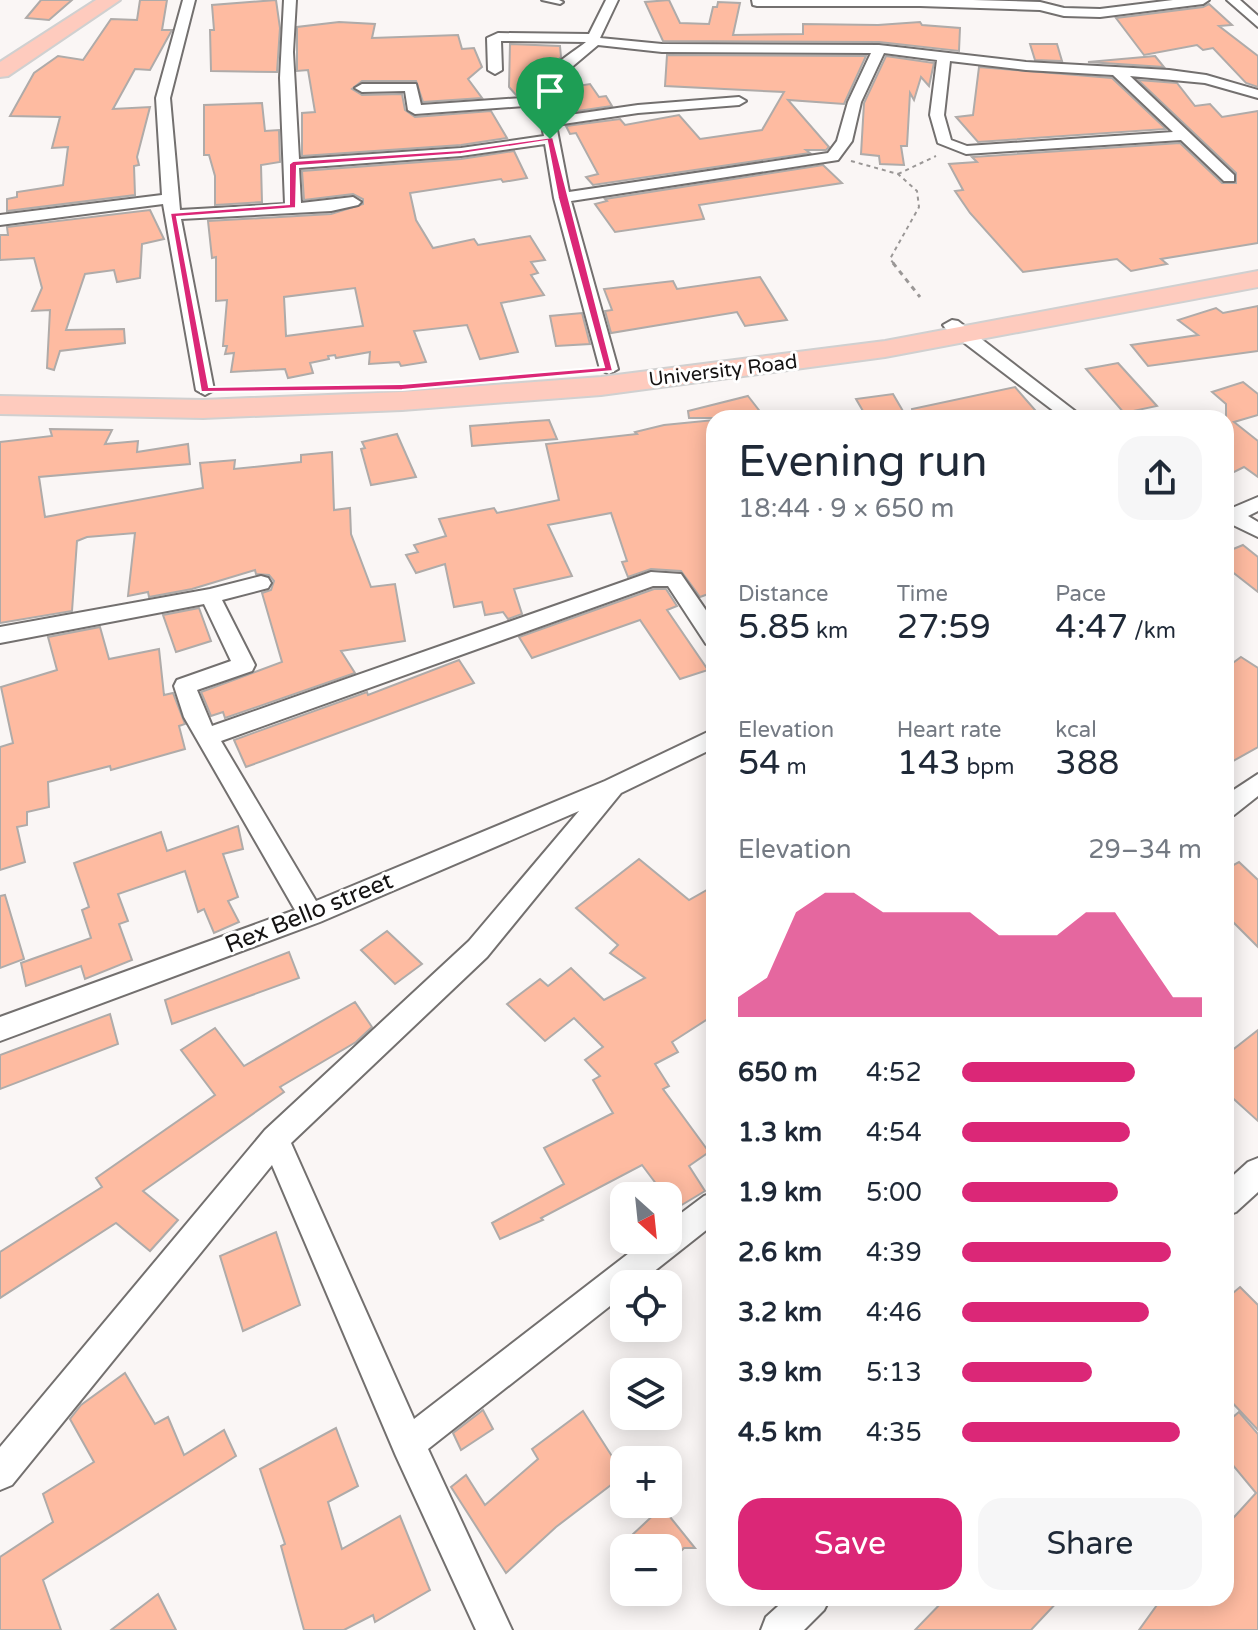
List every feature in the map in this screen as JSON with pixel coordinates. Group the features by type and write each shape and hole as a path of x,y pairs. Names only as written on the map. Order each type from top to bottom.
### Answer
{"main road":[{"path":"0,71 110,0"},
{"name":"University Road","path":"0,405 203,409 402,401 601,386 781,364 1258,268"},
{"name":"University Road","path":"0,391 402,387 609,369 775,353 958,330 1258,279"}],"street":[{"path":"189,0 163,98 171,207 205,390"},
{"path":"290,0 285,98 293,164 293,206"},
{"path":"609,369 562,198 543,91 548,80 594,39 612,0"},
{"path":"757,2 851,0 1040,6 1064,12 1100,13 1203,0"},
{"path":"1233,0 1258,23"},
{"path":"495,70 492,41 498,37 594,39 662,48 879,49 1197,77 1258,94"},
{"path":"562,198 833,157 847,136 852,110 879,49"},
{"path":"944,57 937,115 945,143 954,147 966,150 1183,136"},
{"path":"1117,71 1229,178"},
{"path":"362,88 411,87 415,110 546,100"},
{"path":"293,164 461,152 638,109 739,101"},
{"path":"0,220 171,207 331,206 353,202"},
{"path":"958,330 1064,410"},
{"path":"1234,513 1258,503"},
{"path":"1234,519 1258,530"},
{"path":"209,736 651,579 674,579 706,627"},
{"path":"0,635 210,596 261,583"},
{"path":"210,596 244,665 185,686 195,717 209,736 311,915"},
{"name":"Rex Bello street","path":"0,1029 311,915 613,787 706,742"},
{"path":"1234,802 1258,783"},
{"path":"0,1473 275,1139 478,949 613,787"},
{"path":"275,1139 408,1444 494,1630"},
{"path":"1234,1194 1258,1172"},
{"path":"408,1444 706,1212"},
{"path":"779,1630 804,1606"}],"lane":[{"path":"545,0 560,2"}],"path":[{"path":"898,174 954,147"},
{"path":"833,157 898,174 917,191 919,207 890,259 920,297"}],"building":[{"path":"41,0 72,0 49,20 26,18"},
{"path":"140,0 167,0 162,30 172,30 150,70 135,69 113,109 150,107 137,157 139,165 134,166 135,195 7,211 7,199 17,197 17,192 63,185 68,147 52,148 60,117 10,116 34,73 58,56 83,60 111,19 137,20"},
{"path":"276,0 280,28 277,72 211,71 212,5"},
{"path":"669,0 680,23 709,24 713,7 717,7 718,2 740,3 733,35 803,34 803,24 920,22 922,25 960,28 959,51 879,42 663,41 645,2"},
{"path":"1209,4 1232,25 1219,26 1258,56 1258,87 1246,83 1213,48 1203,50 1197,45 1144,55 1116,18"},
{"path":"339,22 375,24 372,38 458,35 462,49 474,48 482,67 468,79 482,98 423,102 416,81 362,81 352,89 362,95 402,94 405,110 415,117 491,111 507,138 461,145 302,156 302,113 315,112 308,70 297,71 297,27"},
{"path":"510,44 560,46 561,57 540,78 534,94 516,95 509,87"},
{"path":"1030,44 1057,44 1062,61 1035,60"},
{"path":"667,55 866,56 844,104 788,100 829,147 826,150 806,150 810,153 593,185 586,177 598,174 576,133 570,134 566,126 620,119 625,125 679,115 700,139 762,130 784,92 665,86"},
{"path":"886,56 934,63 929,86 921,77 914,100 910,93 907,146 901,146 904,165 880,164 879,156 861,154 864,103"},
{"path":"1155,56 1164,67 1088,62"},
{"path":"979,67 1112,78 1166,129 978,142 956,117 973,115"},
{"path":"564,78 565,88 590,84 599,97 606,96 612,106 557,114 553,91"},
{"path":"1138,80 1177,83 1195,106 1210,104 1222,117 1258,111 1258,243 1161,259 1167,264 1131,271 1117,259 1023,272 970,213 955,191 963,190 949,164 977,162 972,157 1180,143 1222,183 1236,183 1236,173"},
{"path":"262,103 265,131 279,130 280,162 261,165 262,202 215,205 215,176 209,155 204,155 204,105"},
{"path":"514,151 527,178 410,193 416,220 433,248 474,239 478,245 530,236 545,260 531,262 538,273 531,275 544,295 501,303 518,352 480,359 467,325 414,331 426,362 401,366 399,362 369,364 370,352 336,358 335,355 328,356 329,359 310,363 313,373 288,378 285,369 231,372 234,353 225,354 227,346 223,346 227,300 216,301 216,257 212,258 208,221 331,214 363,204 363,199 353,194 304,200 302,171 461,159","holes":["355,288 363,326 286,336 284,297"]},
{"path":"823,165 842,183 699,205 704,219 615,232 595,204 607,201 605,199"},
{"path":"150,210 164,239 142,244 140,278 117,282 114,270 85,274 66,330 124,329 125,343 60,351 54,370 47,368 50,310 32,311 42,288 34,258 0,260 0,235 8,235 7,227"},
{"path":"760,277 787,320 745,326 737,312 611,333 605,311 612,310 604,289 673,281 677,289"},
{"path":"1258,306 1258,351 1148,366 1131,345 1198,335 1178,320 1216,308 1223,313"},
{"path":"582,313 590,344 556,346 550,316"},
{"path":"1118,363 1157,406 1121,410 1086,369"},
{"path":"1243,382 1258,394 1258,415 1234,422 1234,410 1226,410 1226,404 1212,392"},
{"path":"1015,387 1035,410 912,410"},
{"path":"893,394 902,410 862,410 856,399"},
{"path":"748,396 759,410 706,410 706,418 689,418 688,411"},
{"path":"549,420 557,439 472,446 470,426"},
{"path":"706,421 706,595 700,597 681,571 651,569 628,577 622,562 627,561 611,513 548,525 572,576 514,589 522,614 508,619 503,612 485,615 482,602 454,607 445,564 416,573 406,555 418,552 414,545 446,536 439,519 494,508 497,513 559,500 546,444 637,434 635,432"},
{"path":"1234,422 1258,441 1258,477 1244,467 1234,472"},
{"path":"50,429 112,430 105,444 138,441 137,452 188,444 190,464 39,477 45,517 203,488 200,463 235,460 234,469 301,462 301,455 332,452 334,510 350,508 351,534 371,587 395,584 405,641 341,651 355,673 225,718 223,712 211,716 201,692 282,662 262,593 271,590 274,581 269,575 256,574 255,570 192,589 149,597 148,592 128,596 135,533 87,537 77,541 72,611 0,623 0,442 52,436"},
{"path":"397,434 416,477 371,485 361,449 365,448 362,442"},
{"path":"1243,545 1258,557 1258,592 1234,573 1234,549"},
{"path":"654,589 666,589 677,606 667,610 706,671 680,679 640,620 532,658 519,637"},
{"path":"199,608 211,641 176,652 163,615"},
{"path":"100,627 109,659 159,649 164,695 173,693 185,724 179,726 185,749 111,770 110,766 48,782 49,807 27,812 27,825 17,827 25,862 0,870 0,747 13,743 1,687 57,670 48,637"},
{"path":"1241,657 1258,668 1258,747 1234,760 1234,662"},
{"path":"459,660 474,683 246,767 234,740 367,692 368,695"},
{"path":"238,826 243,849 223,854 238,897 228,901 239,922 214,933 204,909 198,912 185,871 118,894 128,921 119,924 132,960 85,979 81,966 26,986 21,963 91,938 82,910 89,907 74,863 161,832 167,851"},
{"path":"639,859 689,900 706,890 706,1020 672,1042 678,1052 655,1064 669,1086 663,1089 706,1148 706,1154 689,1166 705,1191 682,1205 682,1182 655,1182 642,1165 541,1218 543,1220 500,1239 492,1223 564,1184 544,1148 613,1113 593,1080 600,1076 585,1060 603,1047 574,1018 545,1041 507,1004 540,979 548,986 571,968 604,1000 645,978 610,953 618,945 576,908"},
{"path":"1239,862 1258,880 1258,947 1234,923 1234,865"},
{"path":"5,895 24,959 0,968 0,896"},
{"path":"387,931 422,964 395,984 361,950"},
{"path":"289,952 299,978 172,1024 165,1000"},
{"path":"355,1002 372,1027 356,1042 280,1087 284,1092 143,1191 178,1220 150,1251 116,1223 0,1298 0,1252 102,1187 96,1178 215,1095 181,1050 215,1028 244,1066"},
{"path":"110,1014 118,1044 0,1089 0,1055"},
{"path":"1258,1030 1258,1121 1234,1099 1234,1049"},
{"path":"276,1232 300,1305 243,1331 220,1256"},
{"path":"1240,1287 1258,1305 1258,1430 1234,1404 1234,1292"},
{"path":"125,1373 155,1424 168,1417 184,1455 224,1430 236,1456 43,1580 61,1630 0,1630 0,1557 53,1522 43,1494 94,1462 70,1419 81,1405"},
{"path":"483,1410 493,1429 461,1450 453,1433"},
{"path":"583,1411 610,1453 610,1486 556,1527 506,1573 451,1487 466,1475 485,1505 538,1459 532,1449"},
{"path":"1239,1412 1258,1434 1258,1630 1139,1630 1156,1606 1234,1606 1234,1517 1256,1493 1234,1467 1234,1416"},
{"path":"336,1428 358,1486 328,1502 342,1549 400,1516 430,1590 375,1622 373,1615 344,1630 304,1630 281,1546 285,1544 260,1469"},
{"path":"650,1518 671,1518 695,1548 682,1550 682,1534 633,1534"},
{"path":"158,1594 176,1630 111,1630"},
{"path":"938,1606 1054,1606 1031,1630 915,1630"}],"route":[{"path":"550,139 562,198 609,369 402,387 205,390 173,215 293,206 293,164 461,152 550,139"}]}
